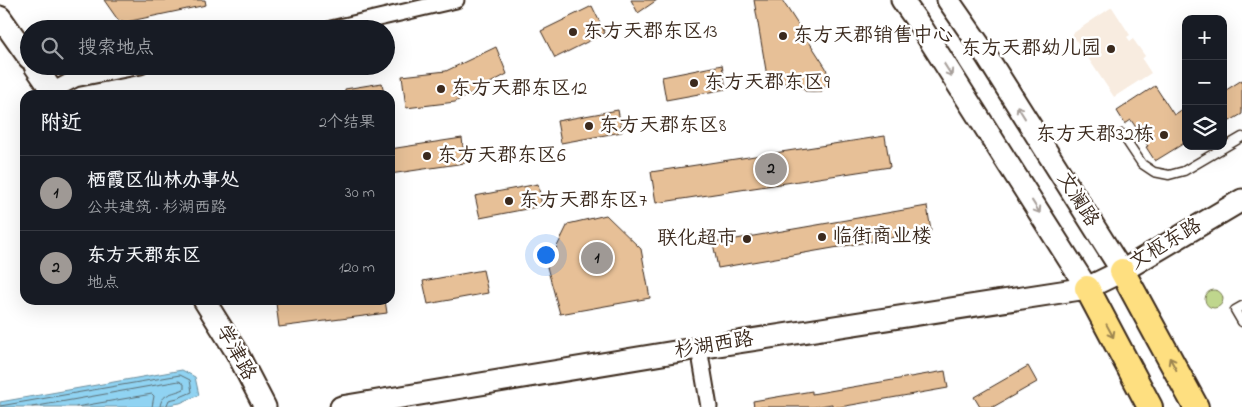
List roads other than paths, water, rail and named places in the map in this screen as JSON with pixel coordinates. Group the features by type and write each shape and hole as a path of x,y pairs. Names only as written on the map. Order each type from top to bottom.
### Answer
{"main road":[{"name":"文澜路","path":"1122,272 1196,407"},
{"name":"文澜路","path":"1087,288 1150,407"}],"street":[{"path":"370,20 456,0"},
{"name":"文澜路","path":"902,0 922,28 1087,288"},
{"name":"文澜路","path":"948,0 987,57 1122,272"},
{"path":"0,17 20,45"},
{"path":"41,75 52,90"},
{"path":"58,90 75,79 95,75"},
{"name":"文枢东路","path":"1087,288 1122,272 1242,200"},
{"name":"杉湖西路","path":"341,407 699,348 1087,288"},
{"name":"学津路","path":"207,305 237,353 265,407"},
{"path":"699,348 709,407"}],"lane":[{"path":"1122,134 1142,164 1154,172 1168,175 1184,171 1242,137"},
{"path":"1242,306 1235,310 1242,322"}],"water":[{"path":"182,370 195,377 199,395 180,403 157,407 0,407 0,402"}],"place":[{"name":"东方天郡东区13","path":"573,32"},
{"name":"东方天郡销售中心","path":"783,36"},
{"name":"东方天郡幼儿园","path":"1111,49"},
{"name":"东方天郡东区9","path":"694,83"},
{"name":"东方天郡东区12","path":"441,89"},
{"name":"东方天郡东区8","path":"589,126"},
{"name":"东方天郡32栋","path":"1164,135"},
{"name":"东方天郡东区6","path":"427,156"},
{"name":"东方天郡东区","path":"771,169"},
{"name":"东方天郡东区7","path":"509,201"},
{"name":"临街商业楼","path":"822,237"},
{"name":"联化超市","path":"747,239"},
{"name":"栖霞区仙林办事处","path":"597,258"}]}
